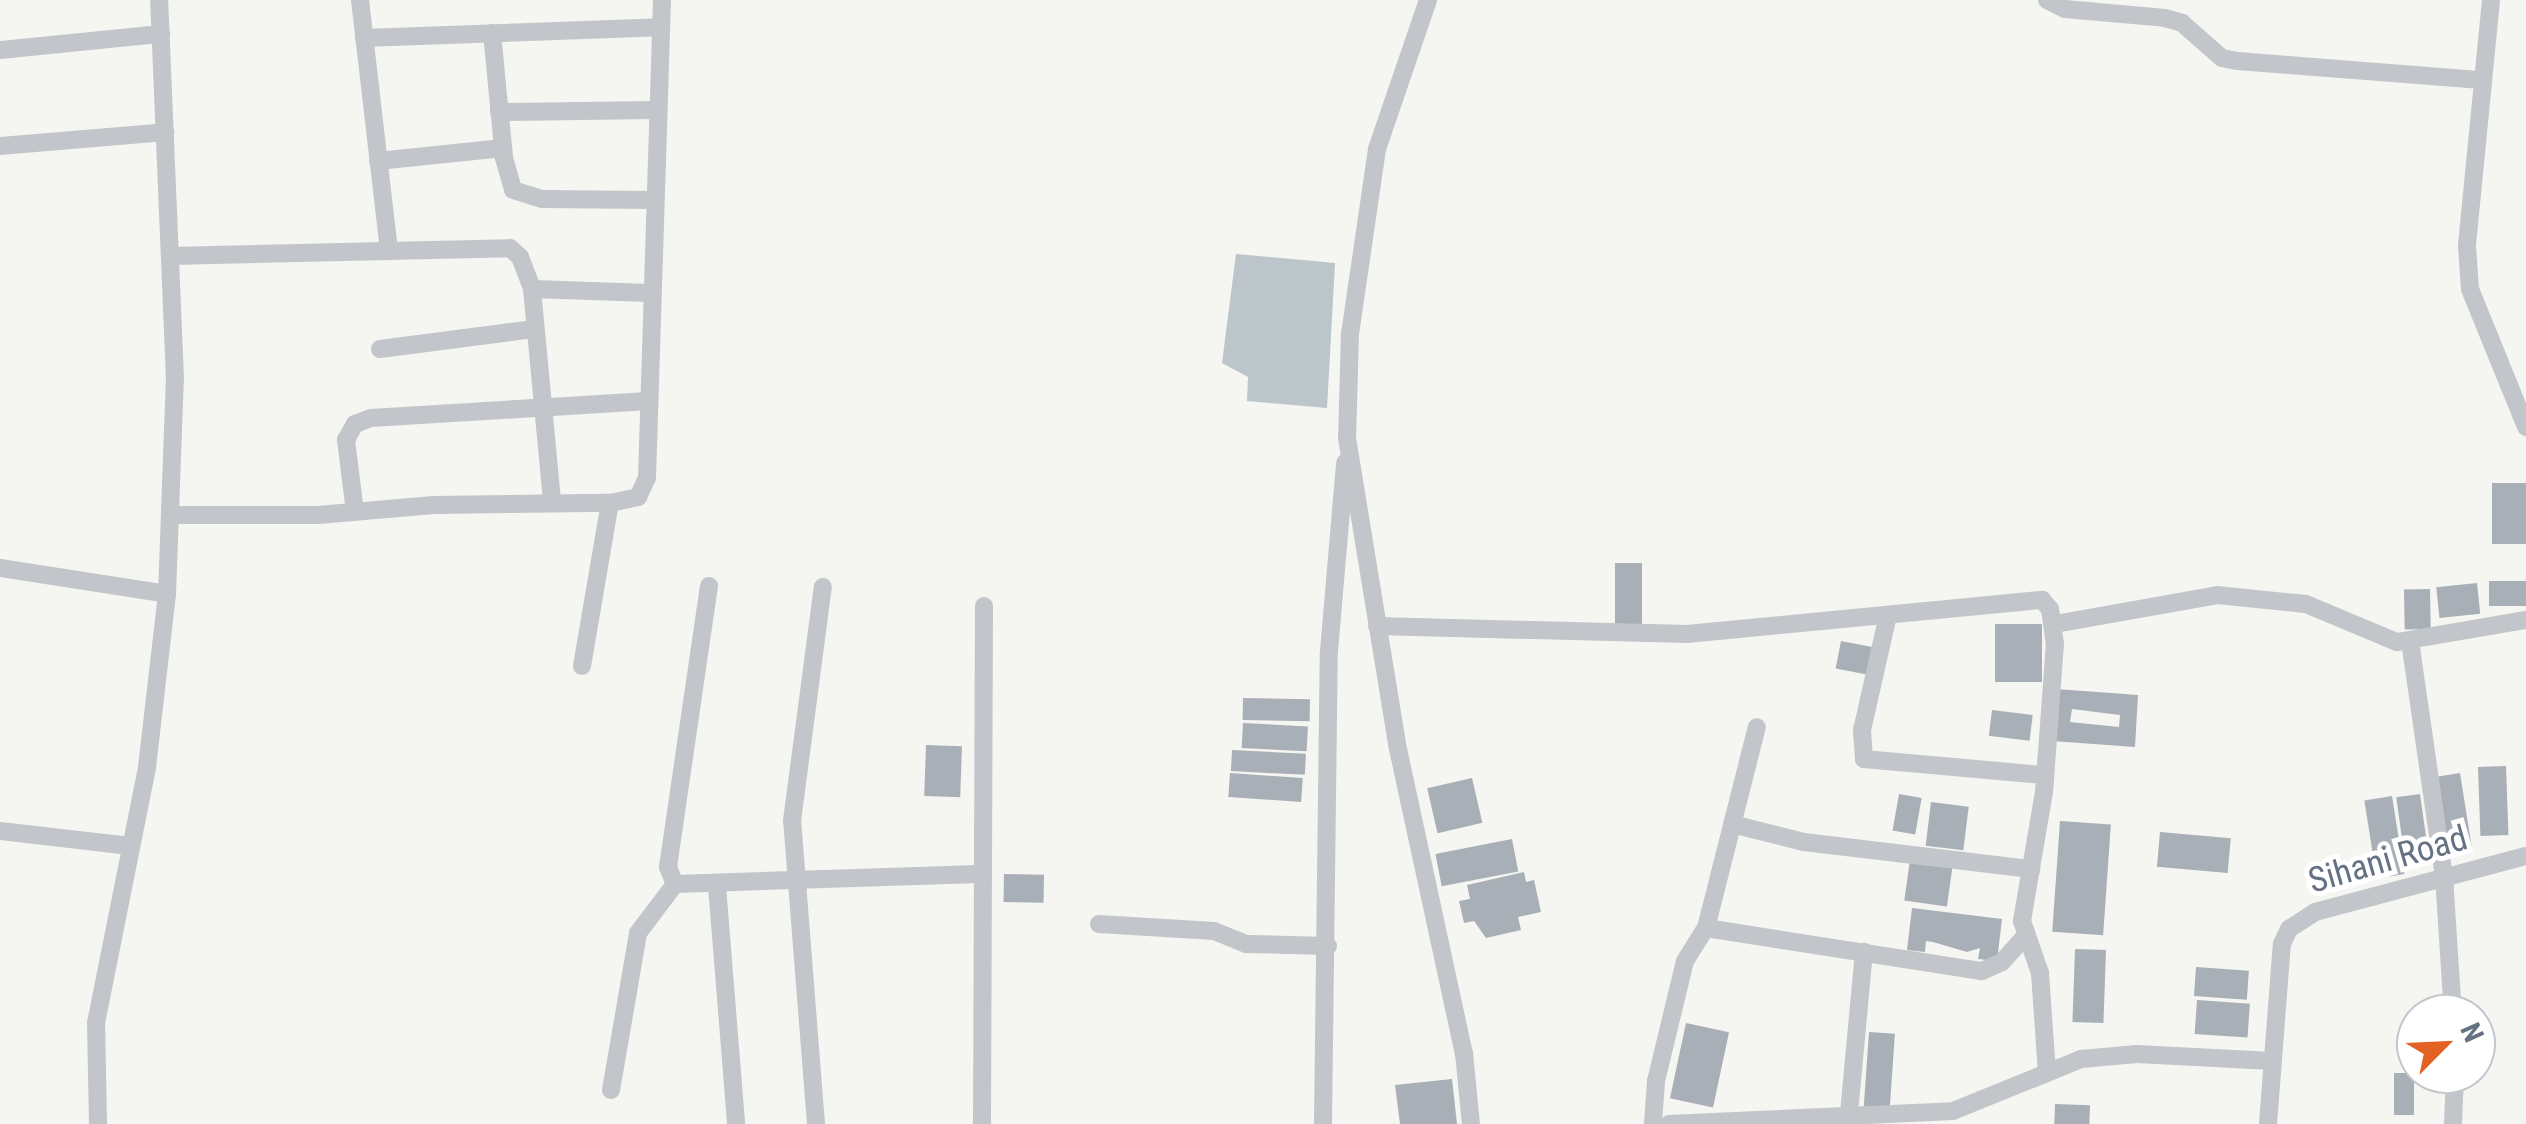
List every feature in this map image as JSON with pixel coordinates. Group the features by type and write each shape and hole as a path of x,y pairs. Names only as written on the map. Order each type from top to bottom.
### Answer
{"street":[{"path":"98,1124 96,1023 147,767 167,594 176,380 159,0"},
{"path":"360,0 389,251"},
{"path":"170,515 355,512 552,502 610,504 638,497 644,488 654,110 662,0"},
{"path":"1323,1124 1328,946 1328,651 1347,438 1350,333 1377,149 1428,0"},
{"path":"2048,0 2064,10 2182,23 2212,52 2238,61 2480,80"},
{"path":"2492,0 2480,80 2466,246 2470,289 2526,427"},
{"path":"364,38 660,26"},
{"path":"492,33 508,179 524,197 652,200"},
{"path":"0,50 162,34"},
{"path":"499,112 654,110"},
{"path":"0,146 165,132"},
{"path":"378,162 502,148"},
{"path":"170,256 510,248 520,257 532,289 552,502"},
{"path":"532,289 650,294"},
{"path":"380,349 535,329"},
{"path":"355,512 346,440 355,424 542,406 648,402"},
{"path":"1347,438 1377,626 1448,970 1471,1124"},
{"path":"582,666 610,504"},
{"path":"0,568 167,594"},
{"path":"675,884 668,867 708,586"},
{"path":"816,1124 793,800 823,586"},
{"path":"2054,624 2186,596 2244,596 2306,604 2378,638 2410,641 2526,620"},
{"path":"1377,626 1687,634 2029,598 2042,600 2054,624 2045,775 2026,935 2040,973 2047,1072"},
{"path":"982,1124 984,606"},
{"path":"1888,615 1862,730 1864,758 2045,775"},
{"path":"2410,641 2444,876 2453,994"},
{"path":"1653,1124 1656,1080 1685,961 1706,928 1757,727"},
{"path":"1732,824 1804,842 2031,869"},
{"path":"0,831 130,846"},
{"name":"Sihani Road","path":"2268,1124 2282,944 2289,929 2315,912 2526,856"},
{"path":"675,884 717,886 980,874"},
{"path":"611,1090 638,934 675,884"},
{"path":"717,886 736,1124"},
{"path":"1100,924 1214,930 1247,944 1328,946"},
{"path":"1706,928 1982,970 2002,962 2026,935"},
{"path":"1848,1122 1864,952"},
{"path":"1669,1124 1848,1122 1953,1111 2081,1059 2136,1054 2272,1061"},
{"path":"2453,1124 2454,1094"}],"shaded area":[{"path":"1236,254 1335,263 1327,408 1247,401 1248,377 1222,363"}],"building":[{"path":"2492,483 2526,483 2526,544 2492,544"},
{"path":"1615,563 1642,563 1642,626 1615,626"},
{"path":"2489,581 2526,581 2526,606 2489,606"},
{"path":"2477,583 2480,614 2439,618 2436,587"},
{"path":"2404,589 2430,589 2431,629 2405,629"},
{"path":"1995,624 2042,624 2042,682 1995,682"},
{"path":"1841,641 1873,647 1868,675 1836,668"},
{"path":"2056,689 2138,695 2135,747 2052,741","holes":["2072,709 2120,715 2119,727 2070,722"]},
{"path":"1243,698 1310,699 1310,721 1243,720"},
{"path":"1992,710 2033,715 2030,741 1989,736"},
{"path":"1243,723 1308,726 1307,751 1242,748"},
{"path":"926,745 962,746 960,797 924,796"},
{"path":"1232,750 1306,754 1305,775 1231,771"},
{"path":"2506,766 2508,835 2480,836 2478,767"},
{"path":"1230,773 1303,778 1301,802 1228,797"},
{"path":"2460,773 2472,847 2447,851 2435,777"},
{"path":"1472,778 1482,823 1438,833 1427,788"},
{"path":"1899,794 1922,798 1915,834 1893,830"},
{"path":"2420,794 2430,864 2406,868 2396,797"},
{"path":"2392,796 2404,874 2377,878 2364,800"},
{"path":"1931,802 1969,807 1963,850 1926,846"},
{"path":"2060,821 2111,825 2103,935 2052,932"},
{"path":"2160,832 2231,838 2228,873 2157,867"},
{"path":"1512,839 1518,871 1442,886 1435,854"},
{"path":"1910,860 1953,866 1947,907 1904,901"},
{"path":"1524,872 1526,882 1534,880 1541,912 1518,917 1521,930 1486,938 1474,921 1464,923 1459,901 1470,899 1467,885"},
{"path":"1004,874 1044,875 1044,903 1004,902"},
{"path":"1912,908 2002,919 1997,961 1978,959 1980,948 1967,952 1926,941 1925,952 1907,950"},
{"path":"2075,949 2106,950 2103,1023 2072,1022"},
{"path":"2196,967 2249,971 2247,1000 2194,996"},
{"path":"2197,1000 2250,1004 2247,1038 2195,1034"},
{"path":"1686,1023 1729,1032 1713,1107 1670,1098"},
{"path":"1869,1032 1895,1034 1889,1113 1863,1111"},
{"path":"2394,1073 2396,1094 2414,1094 2414,1115 2394,1115"},
{"path":"1452,1079 1457,1124 1400,1124 1395,1085"},
{"path":"2055,1104 2090,1105 2089,1124 2054,1124"}]}
